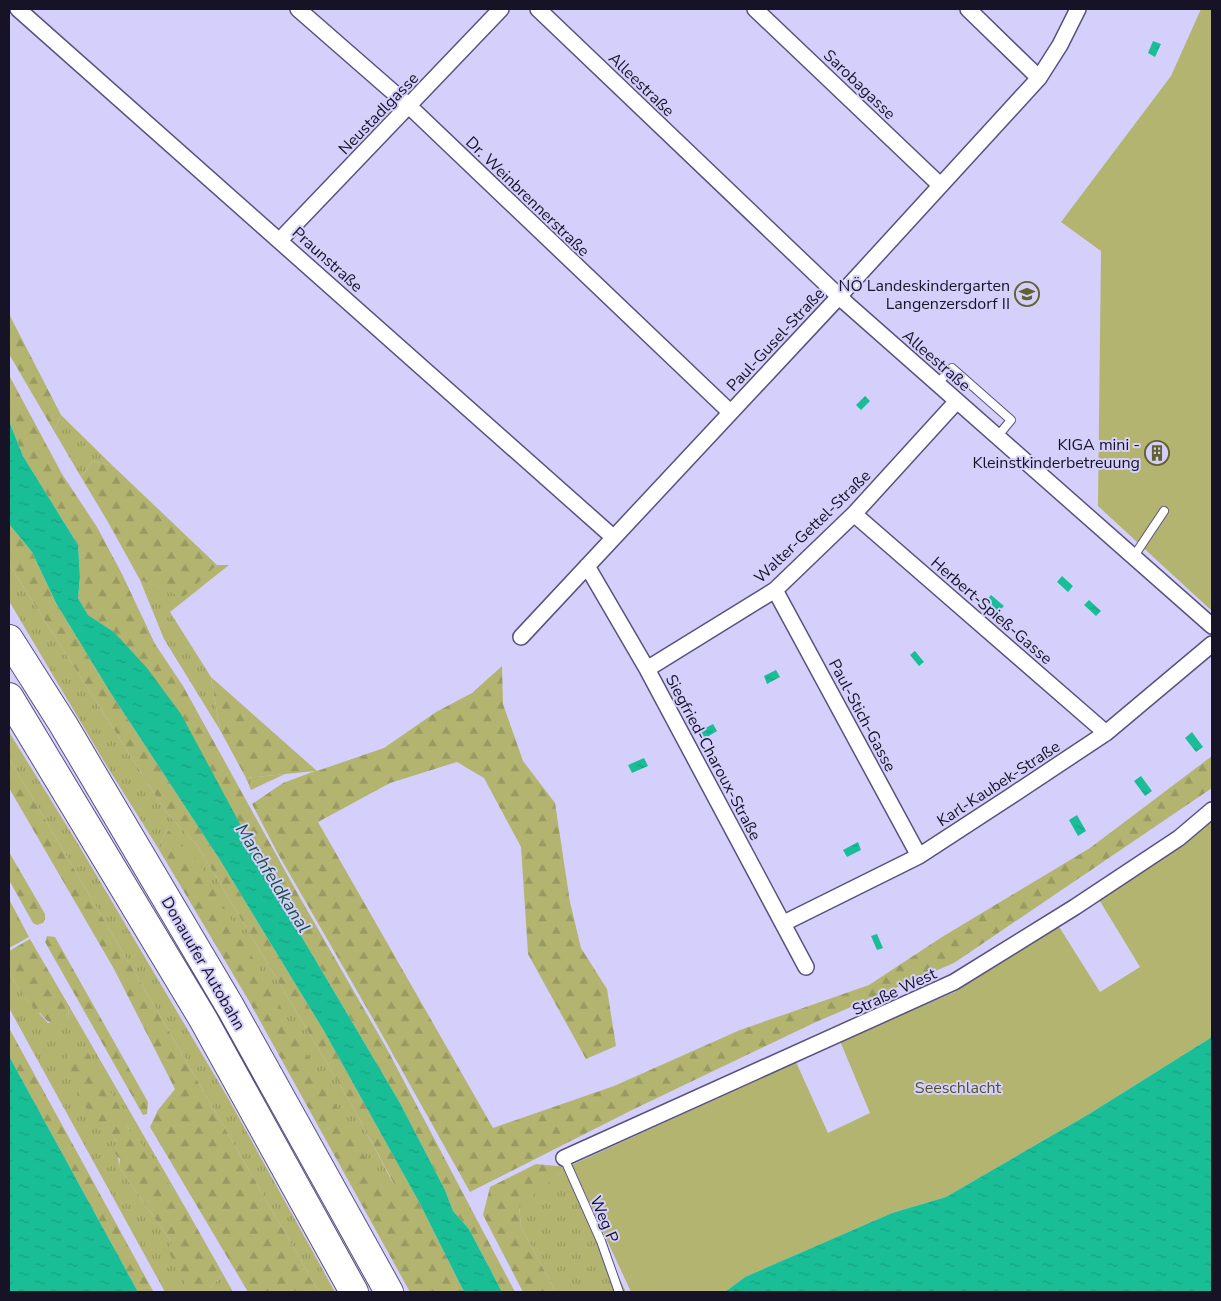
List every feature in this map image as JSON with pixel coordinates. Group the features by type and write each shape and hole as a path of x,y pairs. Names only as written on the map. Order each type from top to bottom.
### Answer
{"highway":[{"name":"Donauufer Autobahn","path":"9,639 63,724 231,1008 389,1292"},
{"name":"Donauufer Autobahn","path":"9,697 202,1019 354,1292"}],"street":[{"name":"Praunstraße","path":"18,9 613,537"},
{"name":"Dr. Weinbrennerstraße","path":"298,9 409,106 730,412"},
{"name":"Neustadlgasse","path":"280,240 501,9"},
{"name":"Alleestraße","path":"538,9 839,297 1212,626"},
{"name":"Sarobagasse","path":"755,9 940,185"},
{"path":"968,9 1039,78"},
{"name":"Paul-Gusel-Straße","path":"521,637 839,297 1039,78 1060,45 1078,9"},
{"name":"Walter-Gettel-Straße","path":"647,669 775,590 854,514 957,401"},
{"name":"Herbert-Spieß-Gasse","path":"854,514 1106,733"},
{"name":"Siegfried-Charoux-Straße","path":"587,566 647,669 806,967"},
{"name":"Paul-Stich-Gasse","path":"775,590 919,856"},
{"name":"Karl-Kaubek-Straße","path":"784,924 919,856 1106,733 1212,644"},
{"name":"Straße West","path":"564,1158 954,982 1115,881 1179,838 1212,810"}],"lane":[{"path":"937,384 952,368 1011,420 997,436"},
{"path":"1134,556 1164,511"},
{"name":"Weg P","path":"564,1158 601,1241 619,1292"}],"green space":[{"path":"1201,9 1212,9 1212,611 1098,506 1101,251 1061,222 1171,76"},
{"path":"9,314 61,415 54,431 9,354"},
{"path":"9,375 62,474 97,527 122,574 155,644 183,686 299,896 387,1049 515,1292 502,1292 469,1229 453,1211 445,1190 400,1103 290,917 239,825 114,632 88,615 78,598 80,577 78,545 23,456 9,421"},
{"path":"61,415 113,466 93,461 81,477 54,431"},
{"path":"93,461 113,466 217,565 183,597 140,580 81,477"},
{"path":"9,524 32,552 56,603 110,692 220,860 324,1031 419,1202 464,1292 410,1292 249,1001 158,848 167,829 198,861 383,1189 394,1184 353,1107 197,845 166,812 9,564"},
{"path":"9,564 166,812 197,845 353,1107 394,1185 383,1189 167,829 158,848 105,763 9,601"},
{"path":"217,565 229,565 170,612 211,677 220,730 164,639 140,580 182,596"},
{"path":"502,666 503,704 523,761 555,803 570,902 581,948 607,989 616,1046 586,1059 528,954 521,847 484,778 457,762 390,783 318,822 493,1128 614,1086 740,1030 869,985 942,937 1090,848 1212,756 1212,788 954,963 816,1022 632,1110 470,1192 277,852 252,804 283,783 315,771 246,778 220,730 211,677 317,771 384,748 436,712 472,693"},
{"path":"9,732 75,839 228,1098 335,1292 319,1292 9,758"},
{"path":"9,758 319,1292 248,1292 150,1127 158,1110 175,1089 114,969 9,788"},
{"path":"285,774 251,790 246,778"},
{"name":"Seeschlacht","path":"1212,820 1212,1037 1089,1114 946,1197 892,1213 745,1277 725,1292 631,1292 572,1165 796,1062 828,1133 870,1113 840,1041 955,992 1058,925 1100,992 1140,967 1098,898 1183,844"},
{"path":"9,852 45,914 43,923 37,925 33,923 9,880"},
{"path":"9,899 29,937 9,948"},
{"path":"47,936 55,937 148,1102 147,1114 143,1115 45,942"},
{"path":"30,939 69,1006 68,1020 52,1023 40,1013 34,1016 31,1013 34,1008 9,973 9,951"},
{"path":"9,973 26,999 48,1023 68,1020 69,1006 185,1207 134,1134 130,1133 127,1126 112,1135 117,1141 119,1167 172,1243 210,1288 223,1274 233,1292 165,1292 9,1008"},
{"path":"9,1028 153,1292 138,1292 9,1056"},
{"path":"77,1048 87,1051 119,1106 130,1133 134,1133 185,1207 223,1274 210,1288 186,1285 167,1249 172,1243 119,1167 120,1159 112,1150 117,1141 112,1135 104,1133 92,1120 66,1065 68,1054"},
{"path":"536,1164 568,1167 519,1206 521,1227 556,1292 523,1292 483,1215 490,1187"},
{"path":"568,1167 626,1292 556,1292 521,1227 519,1205"}],"water":[{"path":"1153,41 1161,44 1155,57 1148,53"},
{"path":"865,396 870,401 861,410 856,405"},
{"name":"Marchfeldkanal","path":"9,421 23,456 78,545 80,577 78,598 88,615 114,632 147,668 181,714 290,917 400,1103 445,1190 453,1211 469,1229 502,1292 464,1292 419,1202 324,1031 220,860 110,692 56,603 32,552 9,524"},
{"path":"1062,576 1073,586 1068,592 1057,582"},
{"path":"991,595 1004,606 997,613 985,602"},
{"path":"1089,600 1101,611 1096,616 1084,605"},
{"path":"915,651 924,662 919,666 910,655"},
{"path":"776,670 780,677 767,684 764,676"},
{"path":"713,724 717,731 704,739 700,731"},
{"path":"1192,732 1203,747 1196,752 1185,738"},
{"path":"644,758 648,766 632,773 628,765"},
{"path":"1141,776 1152,791 1145,796 1134,781"},
{"path":"1077,815 1086,831 1078,836 1069,820"},
{"path":"858,842 861,850 847,857 843,850"},
{"path":"877,934 883,948 877,950 871,936"},
{"path":"1212,1037 1212,1292 725,1292 745,1277 892,1213 946,1197 1089,1114"},
{"path":"9,1056 138,1292 9,1292"}],"place":[{"name":"NÖ Landeskindergarten Langenzersdorf II","path":"1027,294"},
{"name":"KIGA mini - Kleinstkinderbetreuung","path":"1157,453"}]}
